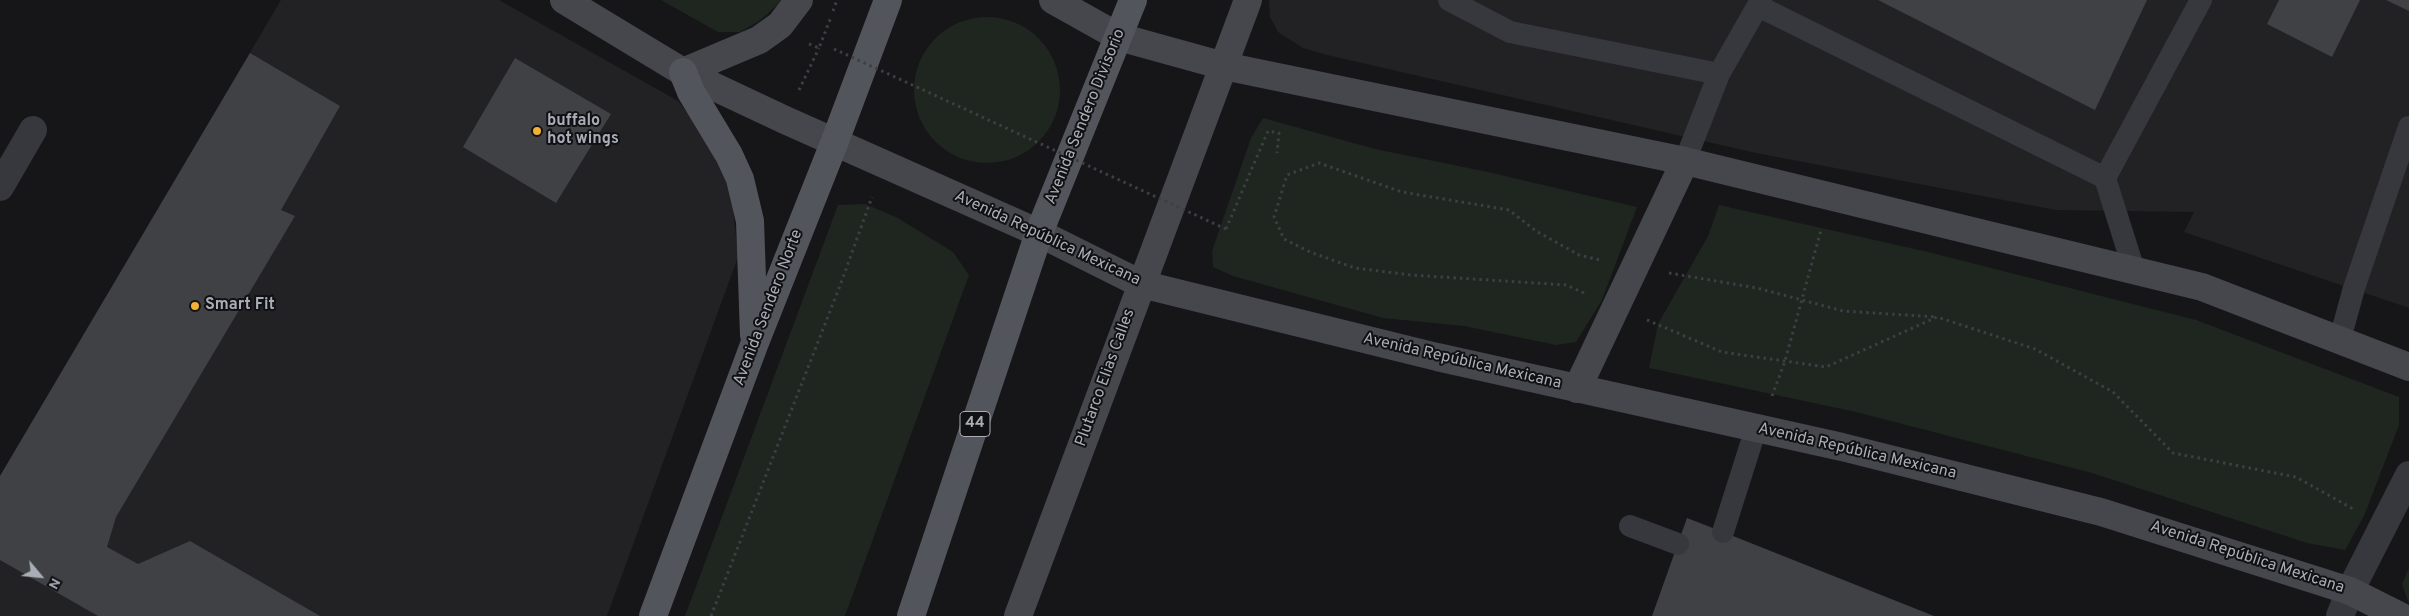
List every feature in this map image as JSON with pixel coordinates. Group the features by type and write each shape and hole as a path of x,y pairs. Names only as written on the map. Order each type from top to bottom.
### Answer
{"main road":[{"name":"Avenida República Mexicana","path":"564,0 683,72 785,120 836,141 1039,233 1141,284 1577,389 1851,449 2101,512 2350,590 2400,616"},
{"path":"754,345 750,221 740,179 730,155 691,92 683,72 759,40 780,25 799,0"},
{"name":"Avenida Sendero Norte","path":"653,616 754,345 836,141 888,0"},
{"path":"1053,0 1119,37 1224,66 1685,161 2202,287 2409,367"},
{"name":"Avenida Sendero Divisorio","path":"1039,233 1133,0"},
{"name":"Plutarco Elias Calles","path":"1018,616 1248,0"},
{"path":"1577,389 1685,161"},
{"name":"44","path":"911,616 1039,233"}],"street":[{"path":"0,187 33,130"},
{"path":"2340,616 2350,590 2409,475"}],"lane":[{"path":"1449,0 1510,32 1720,74"},
{"path":"2104,178 2201,0"},
{"path":"1685,161 1720,74 1760,3 2104,178 2134,270"},
{"path":"2340,339 2354,288 2409,127"},
{"path":"1723,532 1756,428"},
{"path":"1630,526 1678,544"}],"path":[{"path":"785,120 819,48"},
{"path":"834,49 1226,229 1268,130 1279,133 1276,153"},
{"path":"711,616 841,283 884,164"},
{"path":"1937,317 1826,367 1722,352 1617,305 1566,285 1411,275 1355,268 1310,252 1284,239 1274,217 1288,175 1319,164 1402,192 1509,210 1536,231 1579,255 1626,266 1636,265 1758,288 1843,311 1937,317 2035,349 2113,392 2173,454 2296,477 2372,521 2386,522"},
{"path":"1772,397 1785,361 1824,221"}],"shaded area":[{"path":"281,0 499,0 678,101 705,135 732,196 738,257 607,616 0,616 0,476"},
{"path":"661,0 783,0 759,21 740,32 718,32"},
{"path":"1269,0 2409,0 2409,308 2184,232 2194,212 2056,210 1756,153 1327,55 1303,48 1278,32 1270,17"},
{"path":"987,17 1015,23 1038,39 1054,62 1060,90 1054,118 1038,141 1015,157 987,163 959,157 936,141 920,118 914,90 920,62 936,39 959,23"},
{"path":"1263,118 1375,149 1488,172 1637,207 1602,300 1576,342 1556,345 1464,326 1383,318 1233,276 1213,267 1212,251 1251,138"},
{"path":"865,204 896,217 953,252 969,275 845,616 685,616 838,205"},
{"path":"1719,205 1928,252 2196,320 2399,397 2399,425 2364,516 2345,550 2307,543 2092,473 1856,412 1649,368 1658,324 1708,236"},
{"path":"2409,568 2409,604 2402,584"}],"building":[{"path":"1878,0 2147,0 2095,110"},
{"path":"2279,0 2360,0 2332,57 2267,24"},
{"path":"2386,0 2409,0 2409,11"},
{"path":"250,53 340,106 281,210 295,216 116,517 107,547 138,564 190,541 320,616 98,616 0,560 0,476"},
{"name":"buffalo hot wings","path":"515,58 611,114 556,203 463,147"},
{"path":"1687,518 1723,532 1934,616 1652,616"}],"place":[{"name":"buffalo hot wings","path":"537,131"},
{"name":"Smart Fit","path":"195,306"}]}
